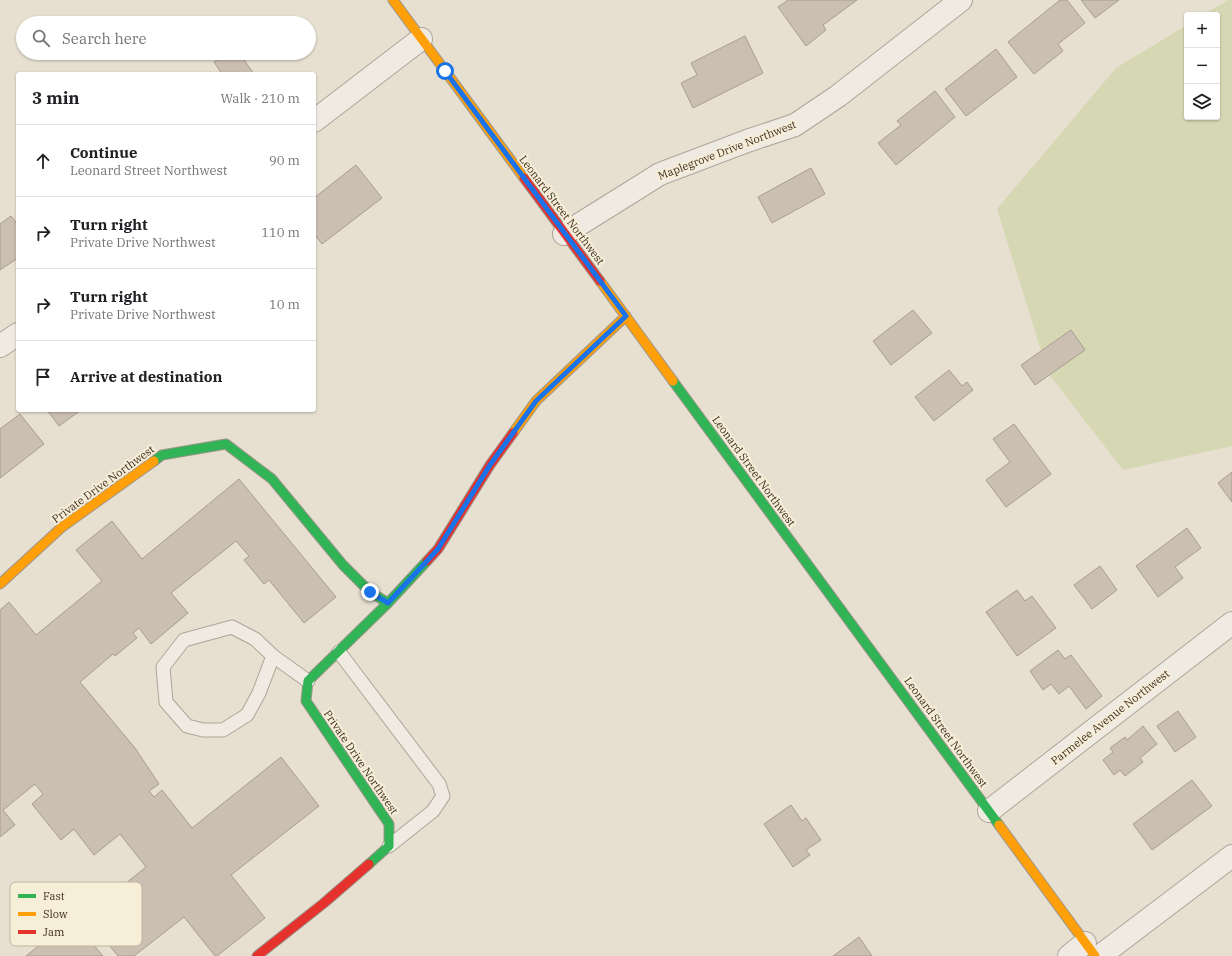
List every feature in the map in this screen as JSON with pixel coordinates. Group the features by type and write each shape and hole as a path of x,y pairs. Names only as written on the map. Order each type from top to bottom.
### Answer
{"street":[{"name":"Leonard Street Northwest","path":"393,0 989,811 1087,953"},
{"name":"Maplegrove Drive Northwest","path":"564,234 660,174 747,141 795,125 838,96 961,0"},
{"path":"316,120 421,39"},
{"path":"308,681 388,603 438,549 490,465 536,401 626,316"},
{"path":"0,346 16,335"},
{"name":"Private Drive Northwest","path":"0,584 62,527 162,455 226,444 272,479 343,565 370,592 388,603"},
{"name":"Parmelee Avenue Northwest","path":"989,811 1232,623"},
{"name":"Private Drive Northwest","path":"308,681 306,701 389,824 389,846"},
{"path":"257,956 324,902 389,846"},
{"path":"1087,953 1232,856"}],"lane":[{"path":"273,656 259,693 247,715 223,730 203,730 186,726 166,702 163,667 184,640 232,627 255,639 273,656 308,681"},
{"path":"339,652 439,784 443,796 433,811 389,846"}],"green space":[{"path":"1228,0 1232,0 1232,446 1123,470 1048,373 997,209 1116,68 1184,27 1184,120 1220,120 1220,12 1208,12"}],"building":[{"path":"788,0 857,0 823,25 826,30 806,46 778,7"},
{"path":"1060,0 1067,0 1085,23 1058,44 1063,51 1034,74 1008,42"},
{"path":"1081,0 1119,0 1095,18"},
{"path":"745,36 763,73 693,108 681,83 697,75 691,63"},
{"path":"996,49 1017,77 966,116 945,89"},
{"path":"217,60 244,60 253,72 221,72 214,62"},
{"path":"935,91 955,117 896,165 878,143 901,125 897,121"},
{"path":"356,165 382,198 322,244 316,236 316,196"},
{"path":"811,168 825,194 772,223 758,197"},
{"path":"11,216 16,222 16,259 0,270 0,224"},
{"path":"913,310 932,333 891,365 873,341"},
{"path":"1071,330 1085,350 1035,385 1021,365"},
{"path":"949,370 962,386 967,382 973,390 934,421 915,397"},
{"path":"48,412 78,412 59,426"},
{"path":"20,414 44,444 0,478 0,429"},
{"path":"1014,424 1051,474 1006,507 986,480 1010,462 993,439"},
{"path":"1232,472 1232,502 1218,483"},
{"path":"239,479 336,597 304,623 269,580 264,584 244,560 249,556 236,541 171,593 188,613 151,644 139,628 133,633 137,638 115,656 113,654 80,682 135,748 159,784 149,791 154,797 162,790 192,828 281,757 319,806 231,875 265,918 217,956 215,956 184,917 134,956 118,956 110,946 142,946 142,882 127,882 146,867 120,834 94,855 74,829 61,840 32,804 43,794 35,784 3,810 15,825 0,837 0,610 9,602 36,635 102,581 76,550 112,521 142,559"},
{"path":"1187,528 1201,548 1175,567 1183,578 1158,597 1136,566"},
{"path":"1100,566 1117,590 1092,609 1074,585"},
{"path":"1017,590 1025,601 1032,596 1056,628 1017,656 986,612"},
{"path":"1058,650 1065,659 1071,655 1102,696 1086,709 1069,686 1059,694 1051,684 1043,690 1030,671"},
{"path":"1178,711 1196,737 1175,752 1157,726"},
{"path":"1143,726 1157,744 1140,758 1143,762 1125,776 1120,770 1114,775 1103,760 1113,752 1110,748 1125,737 1127,740"},
{"path":"1192,780 1212,806 1152,850 1133,824"},
{"path":"791,805 802,821 806,818 821,840 806,850 810,855 793,867 764,824"},
{"path":"859,937 872,956 833,956"},
{"path":"38,946 95,946 103,956 26,956"}],"traffic: fast":[{"path":"673,381 999,825"},
{"path":"154,461 162,455 226,444 272,479 343,565 370,592 388,603"},
{"path":"369,864 389,846 389,824 306,701 308,681 388,603 427,561"}],"traffic: slow":[{"path":"393,0 524,178"},
{"path":"600,281 673,381"},
{"path":"513,433 536,401 626,316"},
{"path":"0,584 62,527 154,461"},
{"path":"999,825 1095,956"}],"traffic: jam":[{"path":"524,178 600,281"},
{"path":"427,561 438,549 490,465 513,433"},
{"path":"257,956 324,903 369,864"}],"route":[{"path":"370,592 388,603 438,549 490,465 536,401 626,316 445,71"}]}
